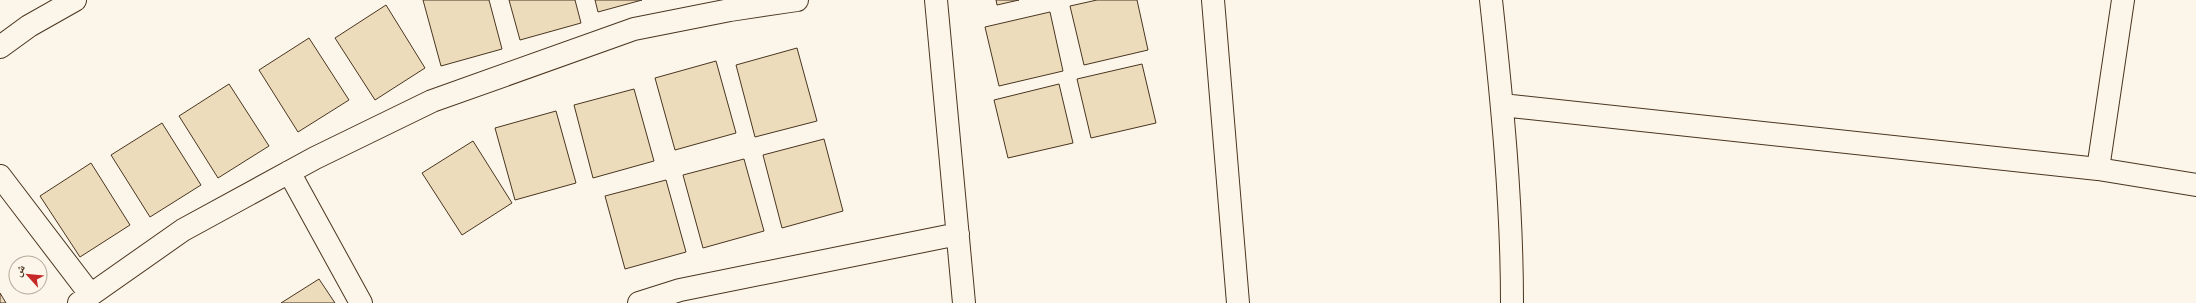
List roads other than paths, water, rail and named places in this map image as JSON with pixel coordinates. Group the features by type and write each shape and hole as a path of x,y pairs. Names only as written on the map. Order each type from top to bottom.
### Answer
{"street":[{"path":"0,47 29,26 75,0"},
{"path":"0,176 84,299 183,230 289,172 432,101 634,29 730,10 797,0"},
{"path":"936,0 964,303"},
{"path":"1213,0 1238,303"},
{"path":"1491,0 1502,105 1512,261 1512,303"},
{"path":"2098,169 2123,0"},
{"path":"1502,105 2098,169 2196,185"},
{"path":"289,172 361,303"},
{"path":"639,303 680,290 958,234"}]}
